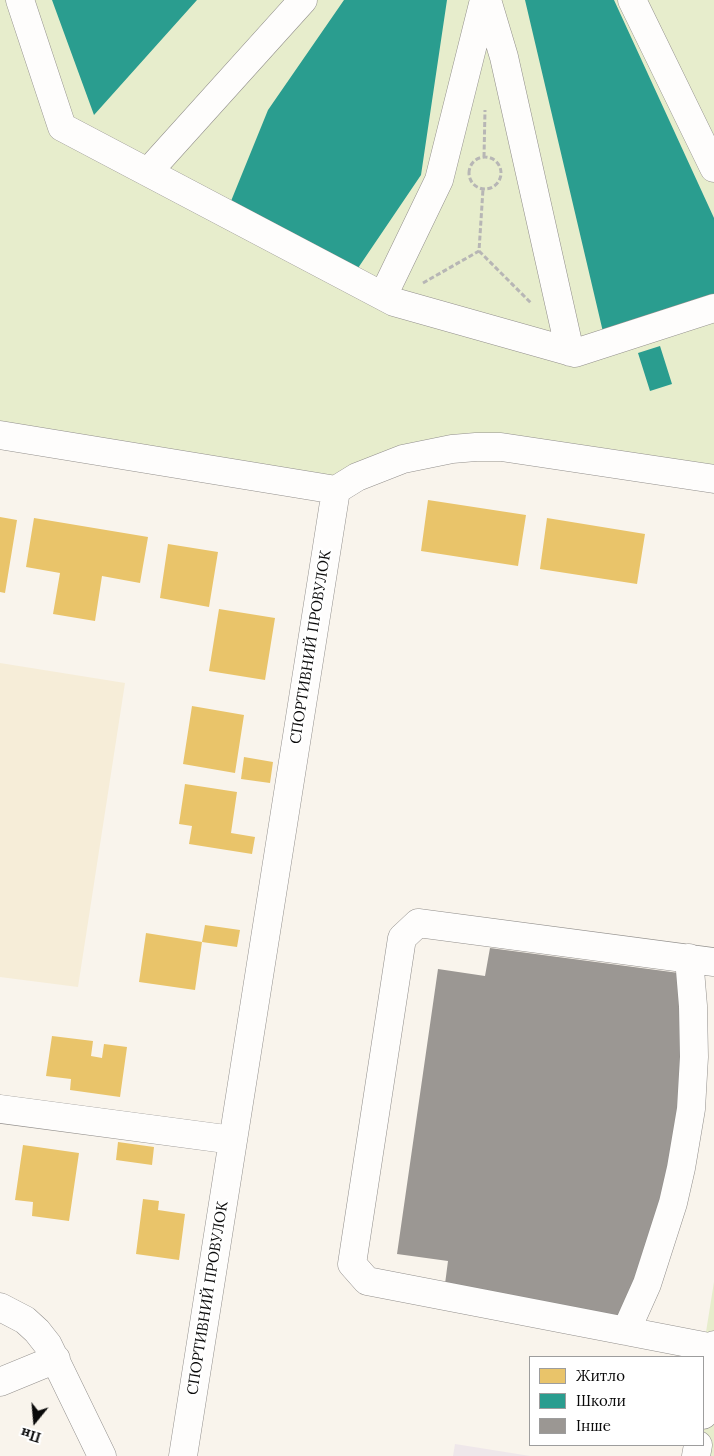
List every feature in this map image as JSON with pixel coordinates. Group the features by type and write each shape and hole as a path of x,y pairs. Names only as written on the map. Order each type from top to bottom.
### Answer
{"street":[{"path":"20,0 62,127 387,298 575,353 714,308"},
{"path":"148,172 303,0"},
{"path":"387,298 439,180 485,0"},
{"path":"485,0 504,57 570,352"},
{"path":"632,0 714,168"},
{"path":"0,435 336,490 357,477 403,459 452,449 476,447 501,447 714,480"},
{"name":"СПОРТИВНИЙ ПРОВУЛОК","path":"183,1456 336,490"},
{"path":"626,1331 659,1252 673,1203 691,1109 694,1057 693,1006 701,960 418,923 402,938 352,1264 367,1282 626,1331 714,1347 704,1410"},
{"path":"0,1109 233,1140"},
{"path":"0,1307 14,1313 37,1331 48,1344 102,1456"},
{"path":"0,1382 56,1359"}],"path":[{"path":"484,157 497,164 500,173 498,183 494,187 483,189 473,185 468,175 471,165 479,158 484,157"},
{"path":"483,189 479,252 533,305"},
{"path":"387,298 479,252"}],"shaded area":[{"path":"0,663 125,683 78,987 0,977"},
{"path":"455,1444 530,1456 453,1456"}],"green space":[{"path":"0,0 714,0 714,469 503,437 336,490 0,435"},
{"path":"714,1282 714,1456 687,1456 704,1446 704,1356 702,1356"}],"building: Житло":[{"path":"428,500 526,515 518,566 421,551"},
{"path":"0,517 17,520 5,593 0,592"},
{"path":"34,518 148,537 140,583 102,576 95,621 53,614 60,573 26,567"},
{"path":"547,518 645,534 637,584 540,569"},
{"path":"168,544 218,552 209,607 160,598"},
{"path":"219,609 275,618 265,680 209,671"},
{"path":"192,706 244,715 235,773 183,764"},
{"path":"244,757 273,762 270,783 241,779"},
{"path":"185,784 237,792 231,833 255,837 252,854 189,844 192,826 179,824"},
{"path":"205,925 240,930 237,947 202,942"},
{"path":"146,933 202,942 195,990 139,982"},
{"path":"52,1036 93,1041 91,1056 102,1058 104,1044 127,1047 120,1097 70,1090 71,1079 46,1076"},
{"path":"118,1142 154,1147 152,1165 116,1160"},
{"path":"23,1145 79,1153 69,1221 32,1216 33,1202 15,1200"},
{"path":"143,1199 159,1201 158,1210 185,1214 179,1260 136,1254"}],"building: Школи":[{"path":"52,0 197,0 94,115"},
{"path":"344,0 447,0 421,175 356,271 229,206 268,110"},
{"path":"525,0 614,0 714,218 714,295 603,332"},
{"path":"660,346 672,384 650,391 638,353"}],"building: Інше":[{"path":"490,948 679,973 684,1059 672,1167 621,1317 445,1284 448,1261 397,1254 438,969 485,976"}]}
